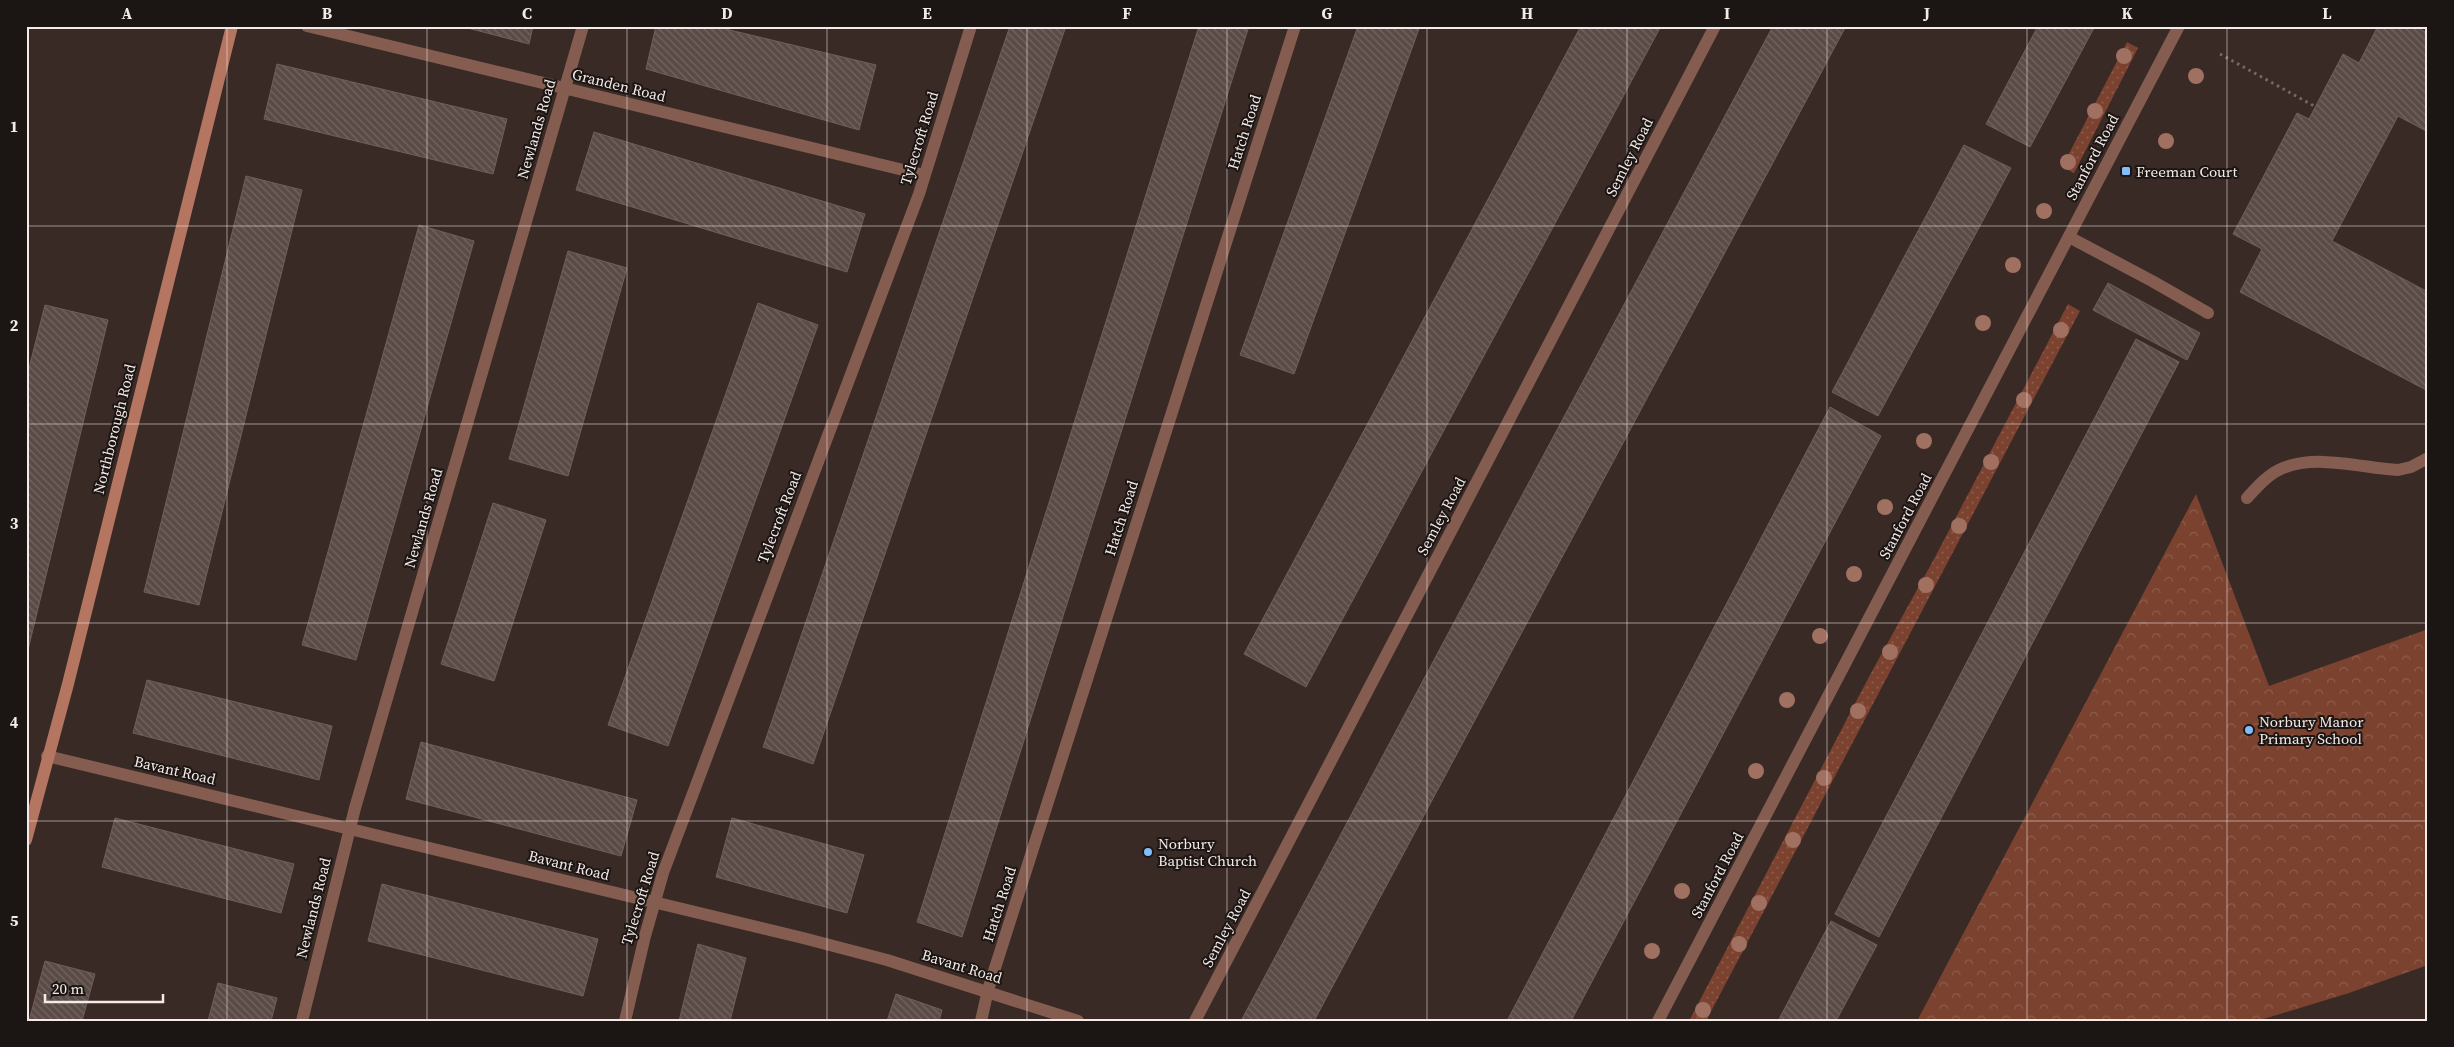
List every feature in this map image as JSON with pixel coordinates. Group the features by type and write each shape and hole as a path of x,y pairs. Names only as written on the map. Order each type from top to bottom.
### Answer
{"street":[{"name":"Northborough Road","path":"26,840 47,756 68,684 232,26"},
{"name":"Granden Road","path":"307,26 924,175"},
{"name":"Newlands Road","path":"302,1021 350,828 583,26"},
{"name":"Tylecroft Road","path":"625,1021 654,902 924,175 971,26"},
{"name":"Hatch Road","path":"981,1021 988,990 1295,26"},
{"name":"Semley Road","path":"1195,1021 1715,26"},
{"name":"Stanford Road","path":"1658,1021 2179,26"},
{"path":"2069,238 2152,280 2208,313"},
{"path":"2247,498 2273,473 2293,466 2318,462 2398,470 2411,467 2428,458"},
{"name":"Bavant Road","path":"47,756 878,957 988,990 1078,1021"}],"path":[{"path":"2220,54 2316,107"}],"green space":[{"path":"2127,42 2138,48 2074,173 2062,167"},
{"path":"2068,304 2080,311 1706,1021 1689,1021 1871,673 1934,559"},
{"name":"Norbury Manor Primary School","path":"2196,494 2269,686 2428,629 2428,965 2349,993 2257,1021 1917,1021"}],"building":[{"path":"460,26 533,26 529,44"},
{"path":"656,26 713,26 876,65 859,130 646,69"},
{"path":"1010,26 1066,26 813,764 763,747"},
{"path":"1199,26 1249,26 962,937 917,922"},
{"path":"1358,26 1420,26 1294,374 1240,355"},
{"path":"1581,26 1661,26 1306,687 1244,654"},
{"path":"1773,26 1846,26 1314,1021 1241,1021"},
{"path":"2038,26 2095,26 2030,147 1986,124"},
{"path":"2378,26 2414,26 2428,33 2428,132 2398,116 2332,241 2428,292 2428,391 2240,292 2262,249 2233,234 2297,113 2309,119 2343,54 2359,63"},
{"path":"277,64 507,119 493,174 264,119"},
{"path":"594,132 865,214 847,272 576,190"},
{"path":"1964,145 2011,168 1878,416 1832,392"},
{"path":"246,176 302,190 199,605 144,592"},
{"path":"419,225 474,241 356,660 302,645"},
{"path":"568,251 627,268 568,476 509,459"},
{"path":"2108,283 2200,333 2187,360 2093,310"},
{"path":"758,303 818,325 668,746 608,725"},
{"path":"45,305 108,320 26,658 26,380"},
{"path":"2136,339 2179,362 1879,937 1835,914"},
{"path":"1830,407 1881,436 1571,1021 1507,1021"},
{"path":"493,503 546,520 494,681 441,664"},
{"path":"147,680 332,726 319,780 133,733"},
{"path":"421,742 637,800 621,856 406,799"},
{"path":"115,818 294,864 281,913 102,867"},
{"path":"732,818 864,855 847,913 716,877"},
{"path":"382,884 598,939 583,996 368,941"},
{"path":"1831,921 1877,945 1836,1021 1778,1021"},
{"path":"698,944 746,958 730,1021 679,1021"},
{"path":"45,961 95,974 82,1021 29,1021"},
{"path":"218,983 277,998 271,1021 208,1021"},
{"path":"896,994 942,1010 939,1021 887,1021"}],"place":[{"name":"Freeman Court","path":"2126,171"},
{"name":"Norbury Manor Primary School","path":"2249,730"},
{"name":"Norbury Baptist Church","path":"1148,852"}]}
